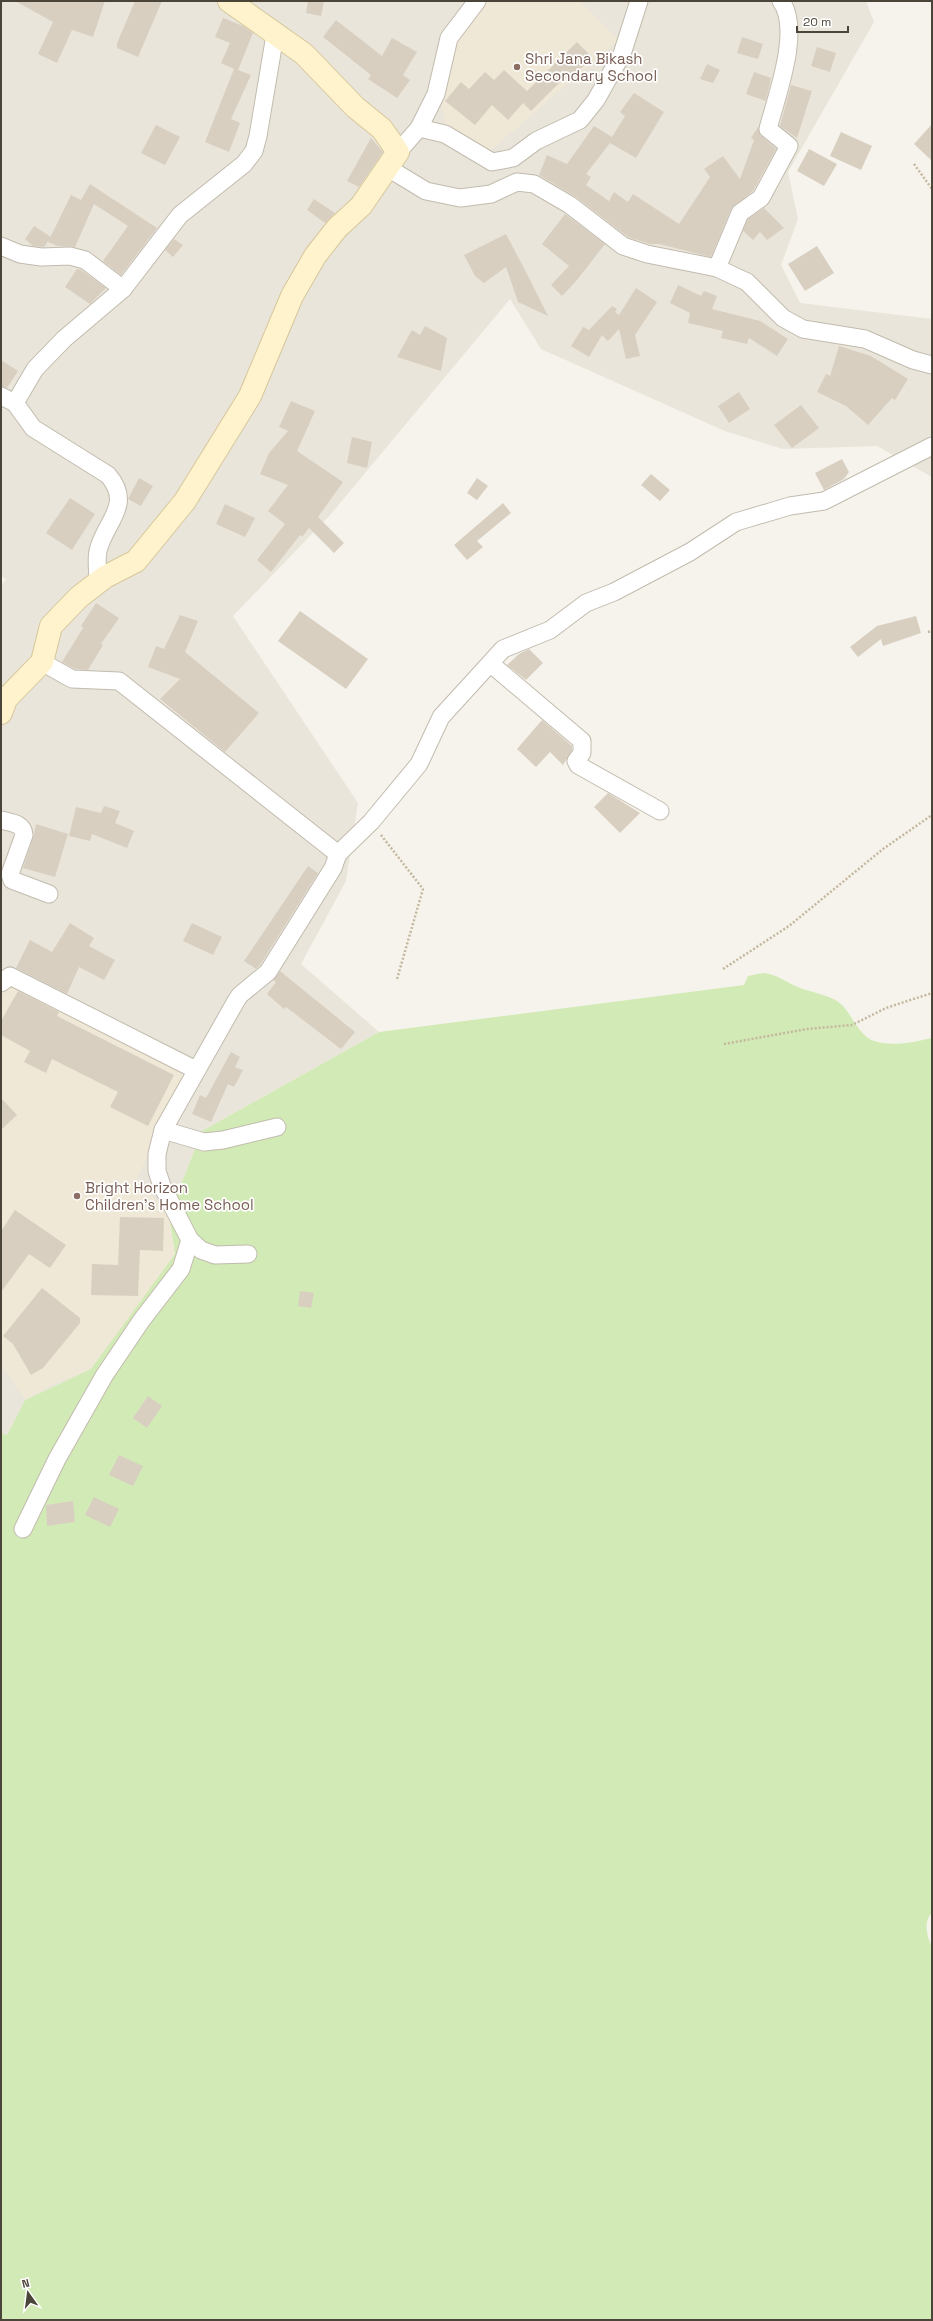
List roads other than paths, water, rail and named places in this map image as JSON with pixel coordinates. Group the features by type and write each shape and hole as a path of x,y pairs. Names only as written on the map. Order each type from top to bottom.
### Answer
{"street":[{"path":"229,1 304,54 355,107 382,129 394,160 426,191 460,198 491,194 517,182 534,184 570,205 623,246 647,254 717,268 747,282 783,318 803,329 865,339 913,360 932,365"},
{"path":"1,713 6,699 42,662 51,626 79,597 102,579 136,561 185,501 250,396 292,296 316,256 337,228 361,206 419,128 436,94 450,38 477,1"},
{"path":"419,128 445,134 492,162 513,158 536,141 580,120 596,100 622,54 639,1"},
{"path":"717,268 740,213 761,198 789,146 768,129 786,59 789,28 786,7 781,1"},
{"path":"102,579 98,551 113,520 118,500 115,483 108,475 33,428 8,399 64,339 123,289 180,215 244,164 254,151 276,35"},
{"path":"1,246 20,254 40,257 70,256 85,260 123,289"},
{"path":"248,1254 215,1255 200,1250 190,1240 162,1186 157,1171 157,1154 163,1130 240,995 268,972 333,868 338,854 371,822 419,764 441,717 457,698 491,664 503,649 550,630 586,603 614,592 690,552 736,522 790,506 824,501 932,446"},
{"path":"42,662 72,679 119,681 338,854"},
{"path":"491,664 582,741 582,753 576,761 578,765 660,811"},
{"path":"1,820 20,825 24,829 24,835 10,874 12,880 49,894"},
{"path":"1,983 10,976 196,1070"},
{"path":"163,1130 204,1142 223,1140 277,1127"},
{"path":"23,1529 57,1460 104,1376 141,1321 181,1269 190,1240"}],"place":[{"name":"Shri Jana Bikash Secondary School","path":"517,67"},
{"name":"Bright Horizon Children's Home School","path":"77,1196"}]}
